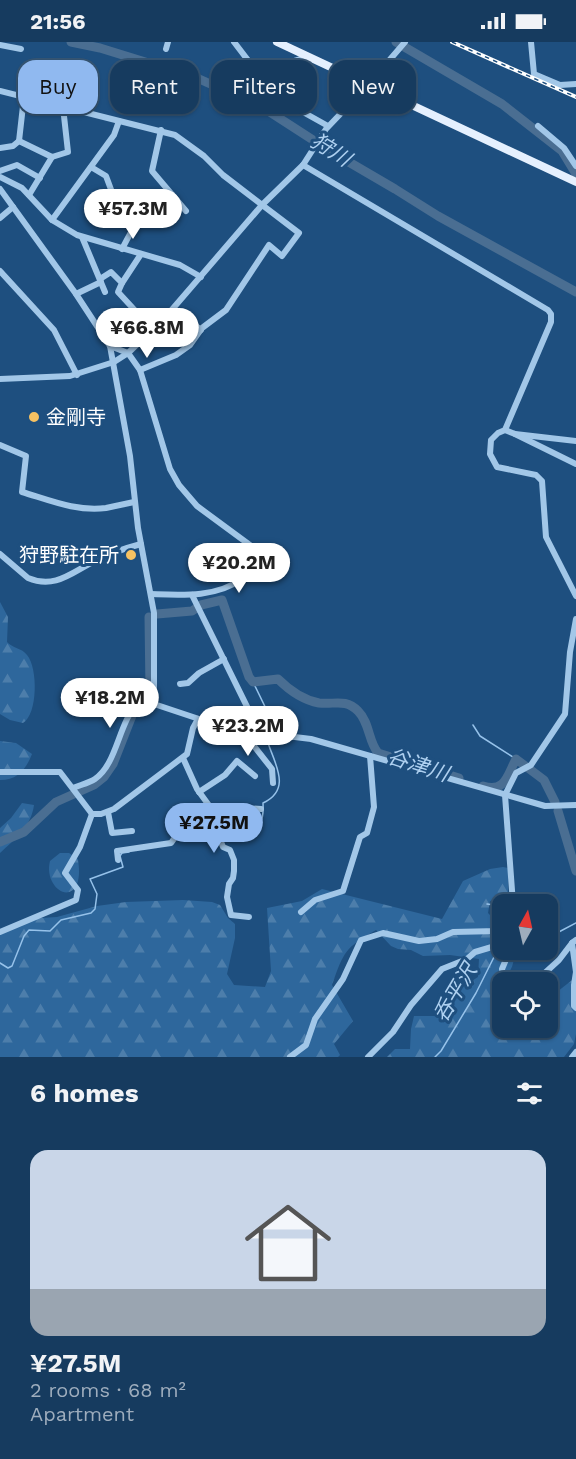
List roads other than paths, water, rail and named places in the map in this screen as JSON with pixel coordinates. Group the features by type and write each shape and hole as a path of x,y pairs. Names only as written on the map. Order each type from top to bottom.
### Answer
{"main road":[{"path":"277,42 329,67"},
{"path":"416,108 576,182"}],"street":[{"path":"234,42 248,60"},
{"path":"531,42 534,74 560,85 576,84"},
{"path":"390,60 403,44"},
{"path":"0,45 21,49"},
{"path":"298,60 308,57"},
{"path":"0,91 18,96"},
{"path":"0,148 10,147 19,141 22,114"},
{"path":"29,195 52,157 68,152 64,114"},
{"path":"91,114 175,135 299,233 282,256 269,245 226,310 201,330 190,345 176,355 140,370"},
{"path":"304,114 327,128"},
{"path":"0,379 77,375 114,362 128,353 153,330 262,205 304,163 327,128 341,114"},
{"path":"52,219 114,135 119,121"},
{"path":"538,126 564,148 576,166"},
{"path":"161,130 152,171 186,211"},
{"path":"19,141 52,157"},
{"path":"304,163 550,311 551,322 505,430 491,440 490,454 497,467 530,473 540,478 544,489 546,537 576,596"},
{"path":"0,171 17,165 40,178"},
{"path":"91,167 106,176 116,204 137,221"},
{"path":"0,177 22,188 65,229 82,237 180,265 201,277"},
{"path":"0,189 76,294 110,346 151,594 155,627 154,704"},
{"path":"122,249 137,221 150,204 169,193"},
{"path":"0,218 13,207"},
{"path":"82,237 105,292"},
{"path":"141,254 118,292 153,330"},
{"path":"0,271 54,330 77,375"},
{"path":"76,294 101,281 111,272 122,283"},
{"path":"172,309 201,330"},
{"path":"110,346 128,353 140,370 170,468 179,485 197,506 262,554 242,579 225,588 192,595 151,594"},
{"path":"505,430 576,464"},
{"path":"515,434 576,441"},
{"path":"0,445 26,456 22,492 67,506 105,508 134,502"},
{"path":"0,554 28,578 59,581 96,560 141,543"},
{"path":"192,595 260,733"},
{"path":"512,894 505,795 516,773 531,765 565,714 570,652 576,619"},
{"path":"180,684 188,683 199,673 224,659"},
{"path":"73,788 95,779 104,769 130,710 139,702 154,704 229,729 311,739 545,806 576,805"},
{"path":"92,814 108,812 183,758 187,754 193,728 198,719"},
{"path":"246,732 246,736 272,769 273,783"},
{"path":"301,912 315,900 343,891 360,837 367,833 374,807 370,756"},
{"path":"183,758 200,792 216,815 217,831 223,847 230,850 234,860 233,878 229,884 228,897 231,915 249,917"},
{"path":"200,792 225,775 237,761 255,776"},
{"path":"0,772 55,770 60,772 92,814"},
{"path":"210,806 261,808"},
{"path":"108,812 112,833 132,831"},
{"path":"0,932 76,900 78,890 65,873 80,847 92,814"},
{"path":"118,860 117,851 171,843 176,836 217,831"},
{"path":"291,1057 306,1045 315,1019 343,979 361,940 383,933 419,941 437,939 453,932 492,931"},
{"path":"546,972 574,944"},
{"path":"574,944 576,972 574,1006 576,1008"},
{"path":"368,1057 393,1032 411,1005 442,969 466,959 475,952 492,947"},
{"path":"572,1057 576,1052"}],"waterway":[{"name":"狩川","path":"71,42 100,48 197,78 262,107 438,216 576,292"},
{"path":"396,42 502,104 562,151 576,174"},
{"name":"谷津川","path":"157,614 192,611 201,605 222,600 249,677 253,682 278,679 307,700 349,705 362,716 378,753 459,778"},
{"name":"谷津川","path":"0,842 24,832 56,802 94,785 104,777 113,764 133,713 150,691 149,617"},
{"path":"253,682 271,719 269,732"},
{"path":"473,725 480,736 516,759"},
{"path":"221,836 227,841 241,839 243,832 258,826 262,819 263,803 273,797 278,789 278,772 266,736"},
{"name":"谷津川","path":"483,786 490,788 501,785 516,759 544,780 555,802"},
{"name":"谷津川","path":"558,811 576,871"},
{"path":"0,963 8,968 12,966 24,936 29,930 50,931 61,920 91,913 95,909 97,894 90,879 123,867 120,856 122,853 129,852"},
{"path":"487,904 492,905"},
{"name":"呑平沢","path":"558,932 576,923"},
{"name":"呑平沢","path":"435,1057 441,1051 476,993 492,960"}],"railway":[{"path":"452,42 576,97"}],"place":[{"name":"金剛寺","path":"34,417"},
{"name":"狩野駐在所","path":"131,555"}]}
